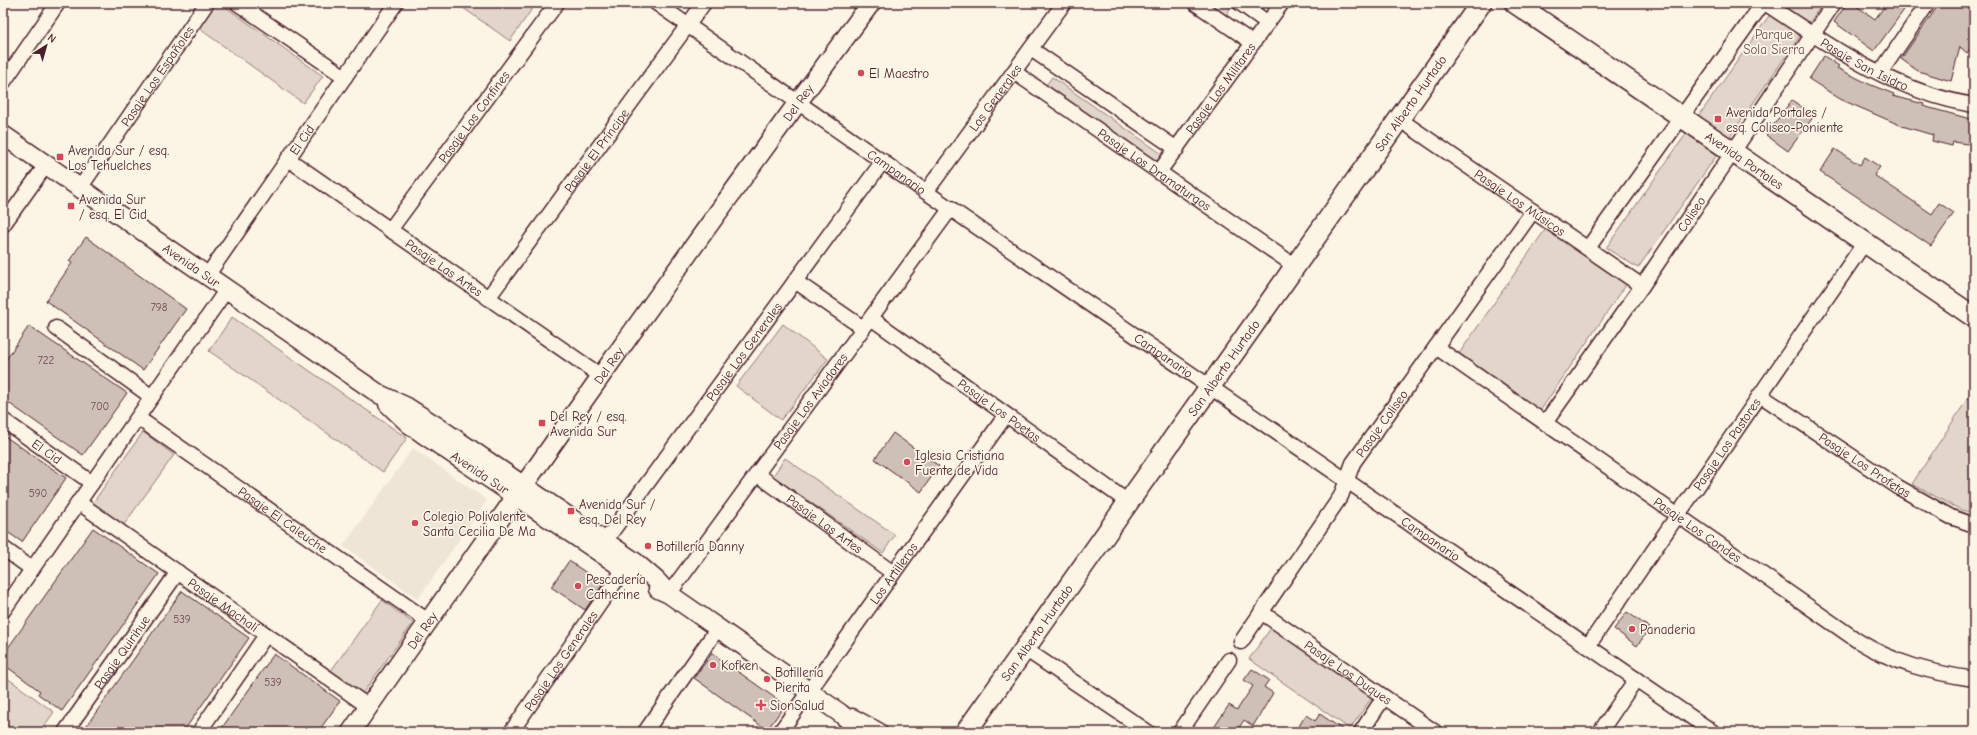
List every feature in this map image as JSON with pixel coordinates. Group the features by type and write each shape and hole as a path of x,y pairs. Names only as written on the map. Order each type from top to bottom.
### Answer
{"main road":[{"name":"San Alberto Hurtado","path":"966,732 1481,3"},
{"name":"Avenida Portales","path":"1515,3 1974,316"}],"street":[{"path":"3,83 58,3"},
{"name":"Pasaje Los Españoles","path":"80,188 207,3"},
{"path":"237,3 345,77"},
{"name":"El Cid","path":"207,276 396,3"},
{"name":"Pasaje Los Confines","path":"390,230 557,3"},
{"name":"Campanario","path":"656,3 926,192 1713,732"},
{"name":"Pasaje El Príncipe","path":"488,298 704,3"},
{"name":"Del Rey","path":"351,732 519,491 798,101 870,3"},
{"name":"Los Generales","path":"926,192 1064,3"},
{"path":"1195,3 1253,43"},
{"path":"1240,3 1268,23"},
{"name":"Pasaje Los Militares","path":"1160,172 1282,3"},
{"path":"1588,248 1764,3"},
{"name":"Pasaje San Isidro","path":"1764,3 1812,35 1880,73 1917,90 1941,98 1973,101"},
{"name":"Coliseo","path":"1545,423 1642,286 1834,3"},
{"path":"1880,73 1928,3"},
{"path":"1031,49 1177,149"},
{"name":"Pasaje Los Dramaturgos","path":"1014,72 1295,266"},
{"name":"Pasaje Los Músicos","path":"1399,119 1642,286"},
{"name":"Avenida Sur","path":"3,135 380,394 407,407 624,570 669,594 840,713 862,732"},
{"name":"Pasaje Las Artes","path":"288,159 601,376"},
{"name":"Pasaje Los Generales","path":"605,541 883,161"},
{"path":"3,225 46,164"},
{"name":"Pasaje Los Aviadores","path":"669,594 951,208"},
{"name":"Pasaje Coliseo","path":"1241,642 1341,496 1353,463 1533,211"},
{"name":"Pasaje Los Pastores","path":"1588,646 1865,242"},
{"name":"Pasaje Los Poetas","path":"795,281 867,323 1006,415 1128,502"},
{"path":"3,611 227,289"},
{"path":"56,328 152,397"},
{"name":"Pasaje Los Condes","path":"1436,347 1877,653 1923,670 1974,679"},
{"name":"Pasaje Los Profetas","path":"1760,395 1898,487 1951,516 1974,525"},
{"name":"Los Artilleros","path":"780,732 1006,415"},
{"name":"Pasaje El Caleuche","path":"138,418 428,622"},
{"name":"El Cid","path":"3,420 92,483"},
{"name":"Pasaje Las Artes","path":"757,474 893,573"},
{"name":"Avenida Sur","path":"519,491 605,541 646,571 669,594"},
{"name":"Pasaje Machalí","path":"78,502 369,707"},
{"path":"3,548 32,569"},
{"name":"Pasaje Los Generales","path":"511,732 624,570"},
{"name":"Pasaje Quirihue","path":"65,732 178,572"},
{"name":"Pasaje Los Duques","path":"1261,612 1435,732"},
{"path":"645,732 718,628"},
{"path":"199,732 266,635"},
{"path":"1025,649 1148,732"},
{"path":"1180,732 1229,660"},
{"path":"1600,732 1636,679"},
{"path":"1361,732 1384,697"},
{"name":"Avenida Sur","path":"840,713 878,732"}],"shaded area":[{"name":"Colegio Polivalente Santa Cecilia De Ma","path":"413,448 487,500 418,599 343,546"}],"green space":[{"path":"214,3 220,3 323,76 303,103 197,27"},
{"path":"456,3 536,3 510,41"},
{"path":"1201,3 1226,3 1231,7 1223,19"},
{"name":"Parque Sola Sierra","path":"1778,3 1823,3 1638,268 1606,248"},
{"path":"1052,77 1162,154 1154,165 1044,88"},
{"path":"1547,227 1628,282 1540,411 1458,355"},
{"path":"232,317 407,438 383,472 209,351"},
{"path":"783,324 828,359 781,420 736,386"},
{"path":"1974,389 1974,513 1961,510 1912,484"},
{"path":"143,432 174,455 123,526 92,504"},
{"path":"785,458 895,535 883,553 773,476"},
{"path":"382,600 413,623 362,694 330,672"},
{"path":"1271,628 1372,697 1350,729 1249,659"},
{"path":"3,675 54,712 40,732 17,732 3,722"}],"building":[{"path":"1847,3 1852,3 1875,19 1887,3 1909,3 1874,51 1834,22"},
{"path":"1940,3 1974,3 1974,43 1967,53 1960,47 1951,81 1918,71 1901,59"},
{"path":"1824,56 1839,66 1837,68 1871,85 1894,94 1893,96 1974,120 1974,145 1953,142 1952,146 1932,141 1933,135 1902,126 1840,99 1809,79"},
{"path":"1792,100 1814,116 1788,151 1766,135"},
{"path":"1835,149 1860,165 1865,157 1880,167 1874,175 1932,214 1939,203 1954,213 1931,246 1820,172"},
{"path":"86,237 186,309 143,370 46,301 72,263 69,261"},
{"path":"29,326 127,393 83,455 3,399 3,364"},
{"name":"Iglesia Cristiana Fuente de Vida","path":"893,433 939,466 921,492 875,459"},
{"path":"3,435 66,478 22,542 3,529"},
{"path":"93,528 159,574 62,711 38,694 40,691 3,664 3,655"},
{"name":"Pescadería Catherine","path":"569,561 603,584 585,610 551,587"},
{"path":"182,591 249,638 183,732 82,732"},
{"name":"Panaderia","path":"1627,612 1650,628 1637,646 1614,629"},
{"path":"712,653 785,705 767,730 694,678"},
{"path":"274,654 340,701 318,732 219,732"},
{"path":"1252,669 1269,680 1264,687 1273,693 1253,726 1244,720 1236,732 1211,732 1229,705 1237,710 1253,686 1244,680"},
{"path":"1320,714 1346,732 1295,732 1306,715 1315,721"}],"place":[{"name":"El Maestro","path":"861,73"},
{"name":"Avenida Portales / esq. Coliseo-Poniente","path":"1718,119"},
{"name":"Avenida Sur / esq. Los Tehuelches","path":"60,157"},
{"name":"Avenida Sur / esq. El Cid","path":"71,206"},
{"name":"Del Rey / esq. Avenida Sur","path":"542,423"},
{"name":"Iglesia Cristiana Fuente de Vida","path":"907,462"},
{"name":"Avenida Sur / esq. Del Rey","path":"571,511"},
{"name":"Colegio Polivalente Santa Cecilia De Ma","path":"415,523"},
{"name":"Botillería Danny","path":"648,546"},
{"name":"Pescadería Catherine","path":"578,586"},
{"name":"Panaderia","path":"1632,629"},
{"name":"Kofken","path":"713,665"},
{"name":"Botillería Pierita","path":"767,679"},
{"name":"SionSalud","path":"761,705"}]}
